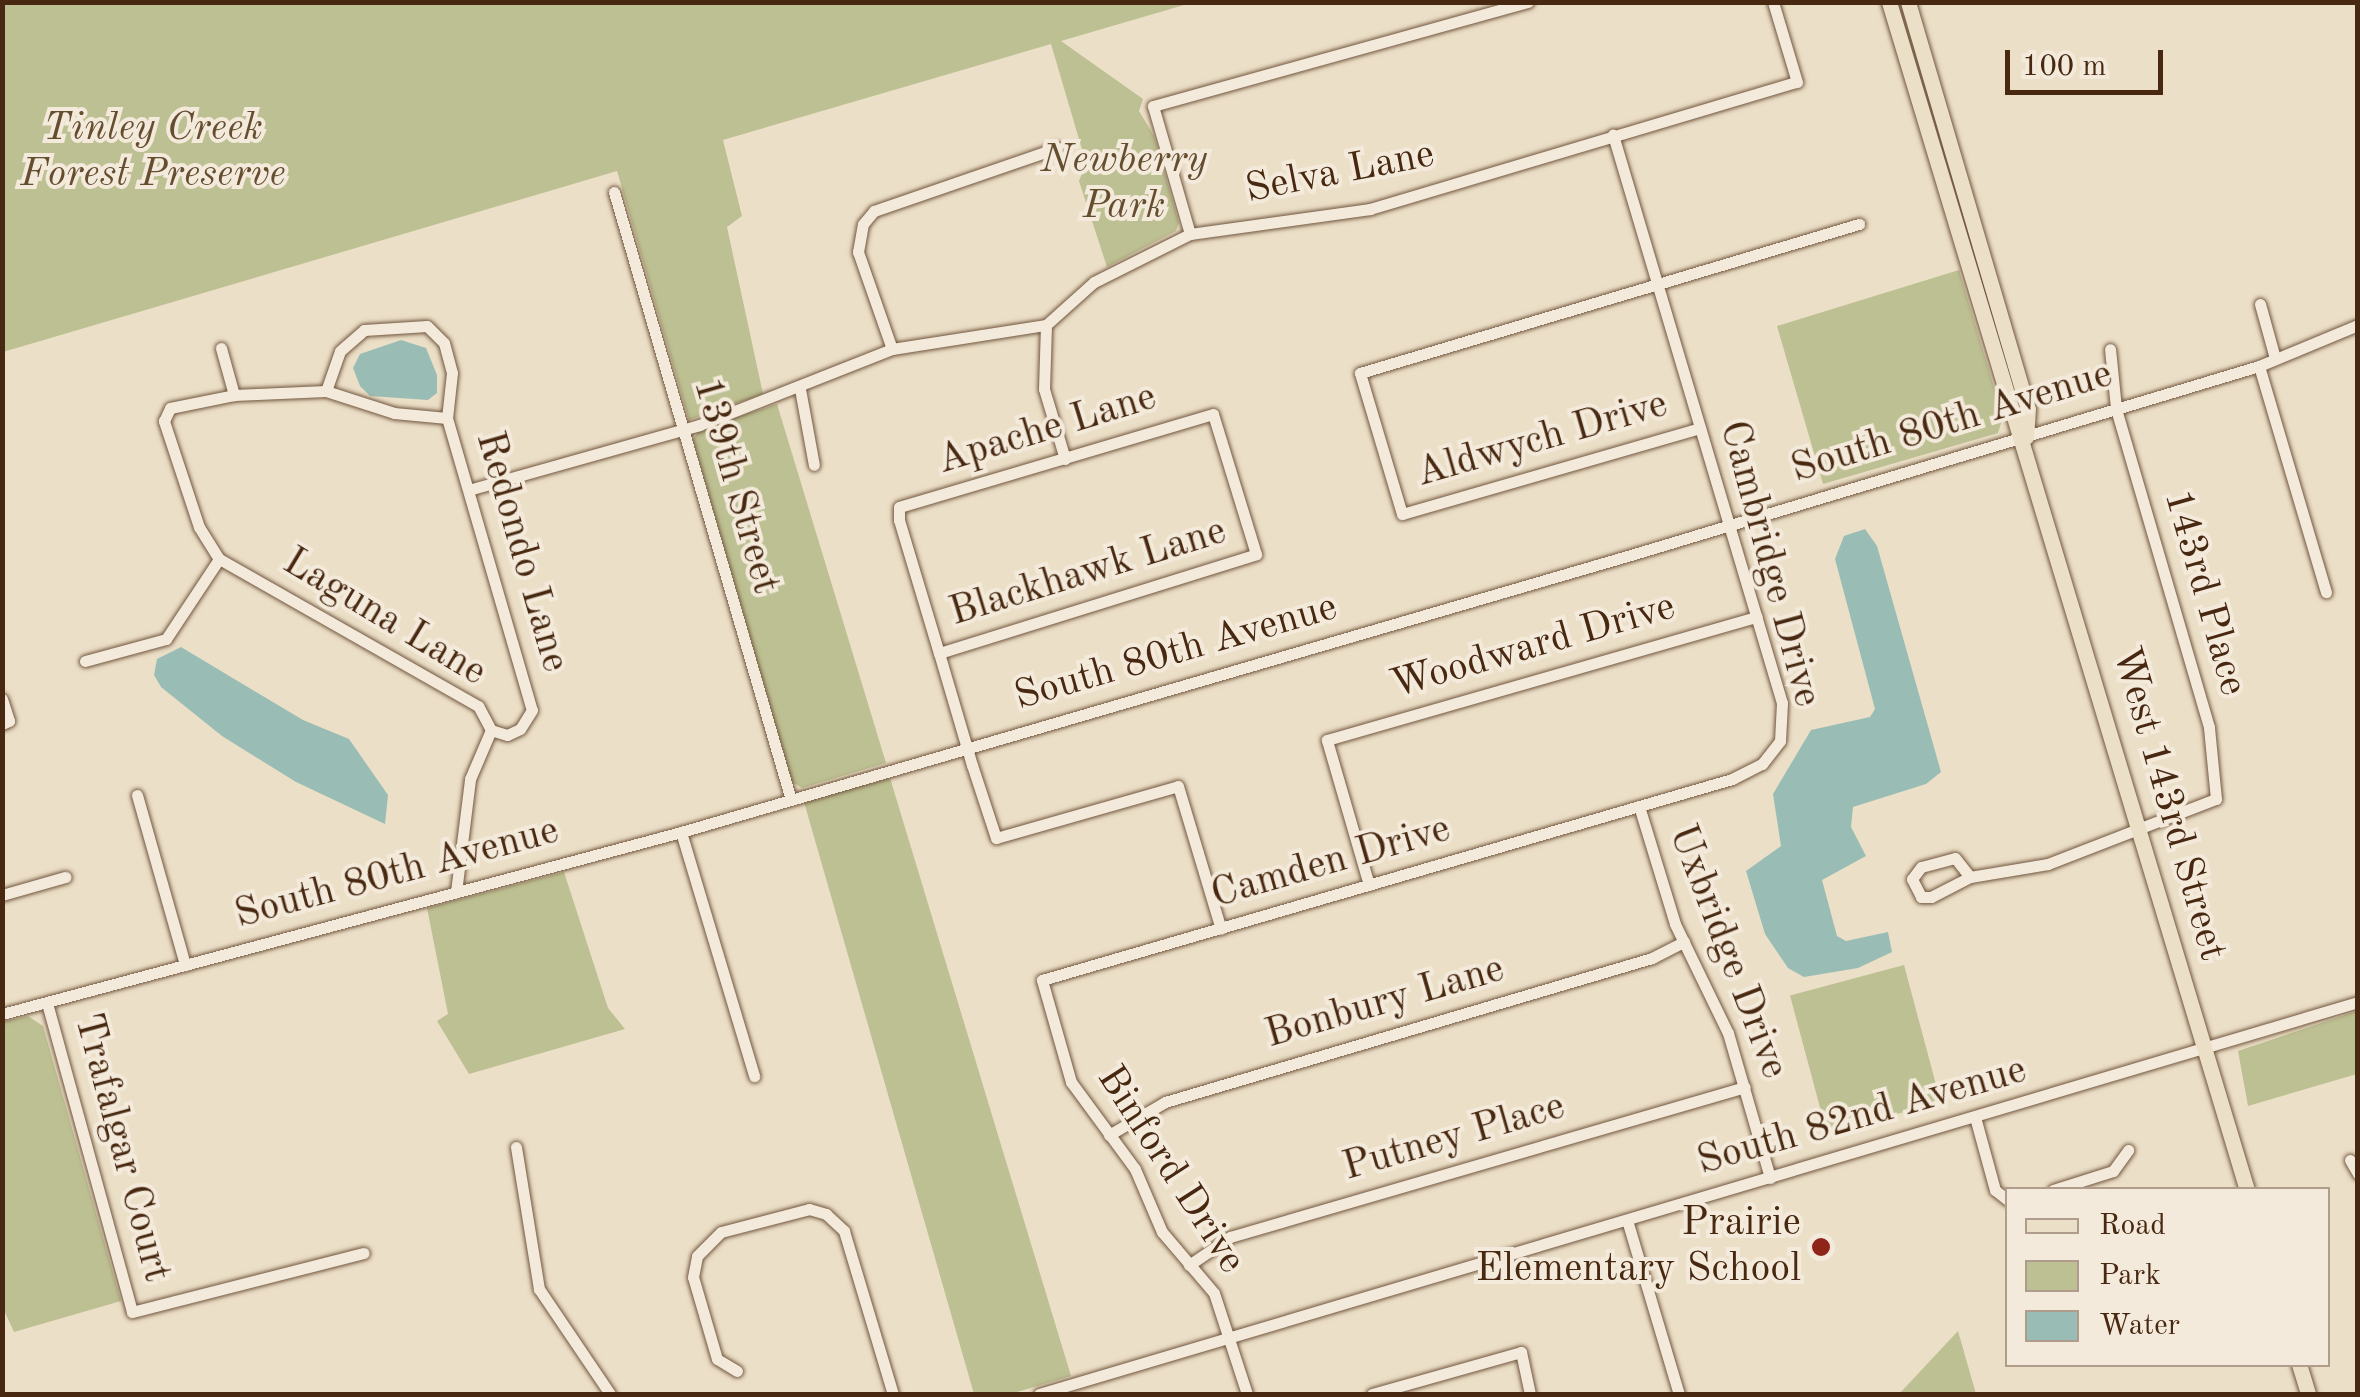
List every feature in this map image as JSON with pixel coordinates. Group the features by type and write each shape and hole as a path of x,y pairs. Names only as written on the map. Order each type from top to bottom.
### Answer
{"main road":[{"name":"West 143rd Street","path":"1889,2 2012,417 2026,437 2247,1187"},
{"name":"West 143rd Street","path":"1908,2 2028,409 2026,437"},
{"path":"2300,1367 2308,1394"}],"street":[{"path":"1190,234 1153,106 1528,2"},
{"name":"Selva Lane","path":"1046,325 1094,282 1190,234 1370,209 1796,82 1772,2"},
{"name":"Cambridge Drive","path":"1614,135 1782,703 1783,726 1772,753 1746,773 1639,806"},
{"path":"892,349 858,252 864,224 874,210 1057,148"},
{"name":"139th Street","path":"614,192 792,800"},
{"path":"1657,284 1860,224"},
{"name":"Aldwych Drive","path":"1657,284 1360,373 1402,514 1700,428"},
{"path":"2260,304 2275,358"},
{"name":"South 80th Avenue","path":"2,1014 792,800 2260,366 2358,324"},
{"path":"472,489 686,429 800,388 892,349 1046,325 1042,377 1065,459"},
{"name":"Redondo Lane","path":"326,391 340,351 364,330 427,326 444,343 452,373 448,418 472,489 532,710 520,729 506,735 491,730"},
{"path":"221,348 234,395"},
{"name":"143rd Place","path":"2110,349 2116,408 2209,727 2216,799 2141,828"},
{"path":"2260,366 2326,592"},
{"path":"800,388 814,465"},
{"name":"Redondo Lane","path":"164,422 170,408 188,401 326,391 394,413 448,418"},
{"name":"Apache Lane","path":"939,653 900,507 1213,414 1256,554"},
{"name":"Laguna Lane","path":"164,422 199,527 219,559 478,706 491,730 470,778 456,892"},
{"name":"Blackhawk Lane","path":"939,653 1256,554"},
{"path":"85,660 166,640 219,559"},
{"name":"Woodward Drive","path":"1369,885 1327,740 1757,617"},
{"path":"939,653 996,838 1178,786 1221,930"},
{"path":"2,699 9,721 2,724"},
{"path":"137,795 186,965"},
{"name":"Camden Drive","path":"1042,980 1639,806"},
{"name":"Uxbridge Drive","path":"1639,806 1684,942 1728,1033 1770,1178"},
{"path":"1970,878 1955,858 1921,868 1912,879 1921,896 1962,887 1970,878 2048,864 2141,828"},
{"path":"682,832 754,1076"},
{"path":"2,895 65,877"},
{"name":"Bonbury Lane","path":"1109,1135 1165,1102 1652,958 1684,942"},
{"name":"Binford Drive","path":"1042,980 1065,1069 1136,1169 1162,1232 1214,1293 1248,1394"},
{"name":"Trafalgar Court","path":"47,1002 132,1312 364,1253"},
{"name":"South 82nd Avenue","path":"1039,1394 2358,1002"},
{"name":"Putney Place","path":"1189,1264 1230,1238 1745,1087"},
{"path":"1975,1118 1993,1184 2005,1197"},
{"path":"516,1147 538,1289 610,1394"},
{"path":"2063,1187 2114,1171 2128,1150"},
{"path":"2350,1160 2358,1174"},
{"path":"737,1371 717,1359 693,1277 697,1256 721,1232 809,1209 832,1218 848,1239 893,1394"},
{"path":"1627,1220 1680,1394"},
{"path":"1372,1394 1521,1352 1530,1394"}],"green space":[{"name":"Tinley Creek Forest Preserve","path":"2,3 1191,3 1061,41 1143,99 1139,111 1154,136 1179,223 1176,231 1107,267 1079,181 1086,163 1051,44 723,140 742,216 727,227 763,394 689,420 617,171 3,352"},
{"path":"1959,270 2003,417 1998,433 1823,484 1777,326"},
{"path":"777,404 886,763 802,788 792,782 693,440 699,430"},
{"path":"890,778 1071,1376 1010,1394 974,1394 804,802"},
{"path":"564,872 608,1008 625,1029 469,1074 437,1021 448,1014 427,908"},
{"path":"1904,965 1941,1102 1827,1133 1790,996"},
{"path":"2357,1011 2357,1074 2248,1106 2238,1051"},
{"path":"28,1016 43,1026 121,1301 14,1332 2,1306 2,1022"},
{"path":"1958,1331 1976,1394 1899,1394"}],"water":[{"path":"401,340 426,348 437,375 437,393 428,400 370,396 360,386 353,368 360,354"},
{"path":"1865,529 1877,546 1941,772 1926,784 1853,807 1851,827 1866,856 1822,880 1837,936 1846,941 1888,932 1892,952 1858,968 1804,977 1788,968 1765,934 1746,871 1781,846 1773,794 1811,730 1870,717 1875,709 1835,559 1844,536"},
{"path":"181,647 303,720 349,739 388,795 385,824 296,782 222,736 161,687 154,675 157,659"}],"place":[{"name":"Prairie Elementary School","path":"1821,1247"}],"park label":[{"name":"Newberry Park","path":"1124,184"}]}
